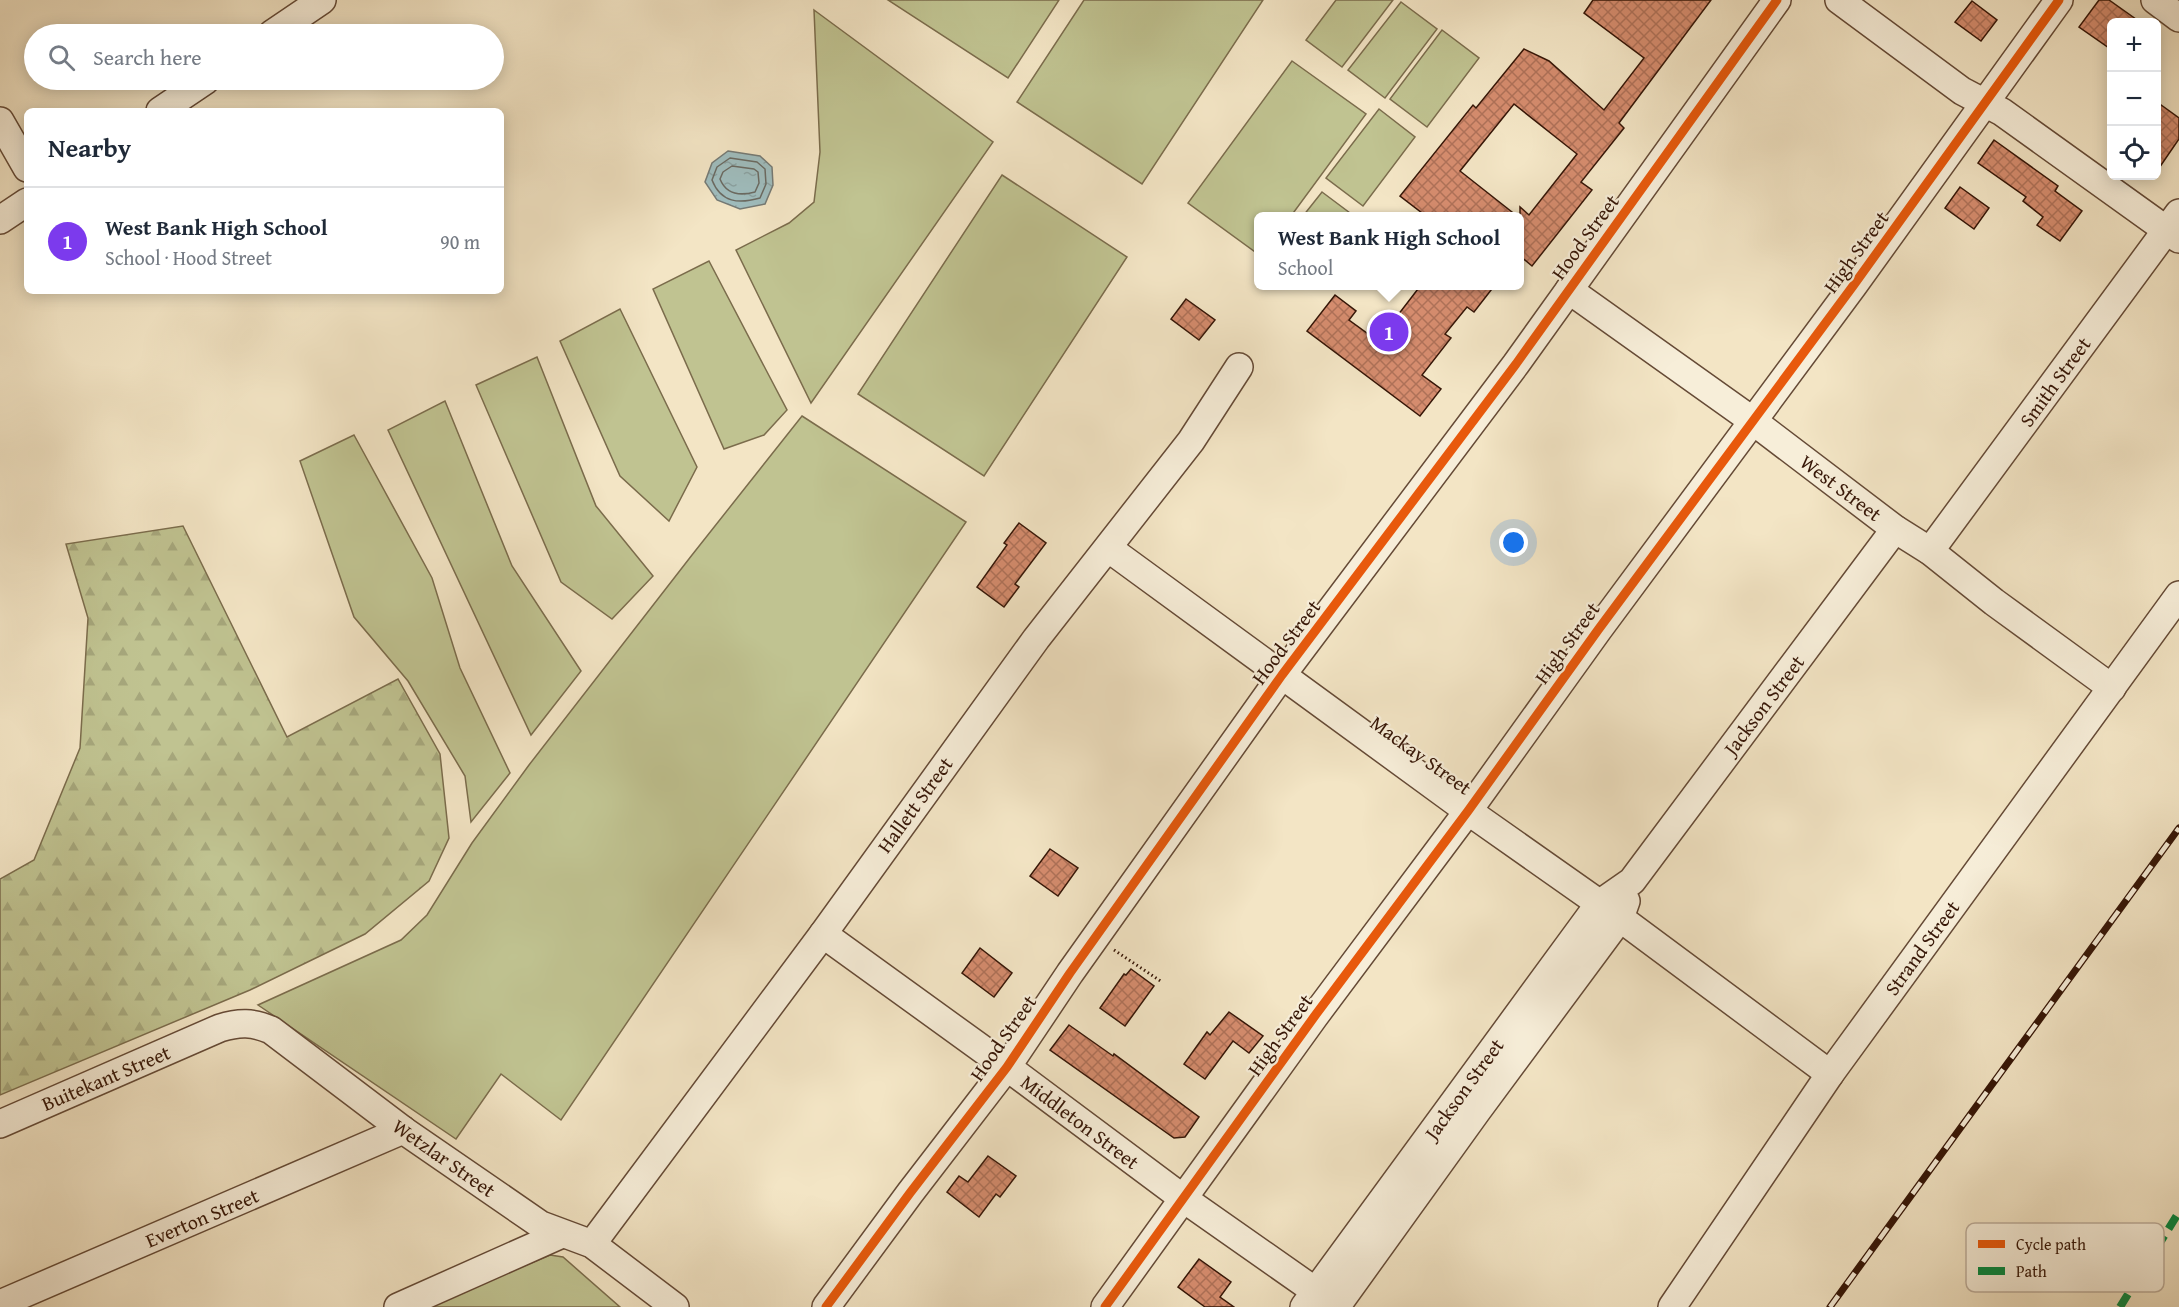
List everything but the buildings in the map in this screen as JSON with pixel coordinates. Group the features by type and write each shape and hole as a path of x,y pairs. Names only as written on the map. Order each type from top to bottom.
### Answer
{"street":[{"path":"287,24 322,0"},
{"name":"Hood Street","path":"826,1307 1006,1067 1282,675 1461,438 1776,0"},
{"path":"1839,0 1962,91 2002,112 2175,227"},
{"name":"High Street","path":"1105,1307 1320,1008 1468,811 1598,630 1985,105 2059,0"},
{"path":"2155,0 2179,18"},
{"path":"164,108 191,90"},
{"path":"0,121 24,163"},
{"path":"0,220 24,204"},
{"name":"Smith Street","path":"1930,551 2175,227"},
{"name":"West Street","path":"1569,290 1753,421 1895,529 1930,551 1994,602 2112,688"},
{"name":"Hallett Street","path":"592,1244 823,934 1036,639 1191,441 1239,367"},
{"name":"Jackson Street","path":"1326,1304 1470,1121 1610,911 1895,529"},
{"name":"Mackay Street","path":"1108,548 1468,811 1610,911 1830,1074"},
{"name":"Strand Street","path":"1672,1307 1830,1074 2179,595"},
{"name":"Middleton Street","path":"823,934 1326,1304"},
{"name":"Wetzlar Street","path":"212,1032 235,1024 250,1023 271,1030 403,1130 541,1225 592,1244 675,1307"},
{"name":"Buitekant Street","path":"0,1124 212,1032"},
{"name":"Everton Street","path":"0,1304 403,1130"},
{"path":"398,1307 562,1234"}],"path":[{"path":"1096,937 1162,982"}],"green space":[{"path":"888,0 1059,0 1008,78"},
{"path":"1084,0 1263,0 1142,184 1017,102"},
{"path":"1336,0 1393,0 1342,67 1306,40"},
{"path":"1401,2 1437,29 1385,98 1348,70"},
{"path":"814,10 993,142 811,403 736,250 789,223 814,202 820,152"},
{"path":"1442,30 1479,58 1427,127 1390,99"},
{"path":"1292,61 1366,114 1294,212 1254,212 1254,251 1188,203"},
{"path":"1379,109 1415,137 1363,206 1326,178"},
{"path":"1002,175 1127,257 984,476 858,394"},
{"path":"1322,192 1349,212 1306,212"},
{"path":"709,261 787,410 764,435 724,449 653,289"},
{"path":"620,309 697,467 669,521 620,476 560,341"},
{"path":"537,357 596,506 653,576 612,619 561,582 476,385"},
{"path":"445,401 512,566 581,671 531,735 388,430"},
{"path":"802,416 966,522 561,1120 501,1074 456,1139 258,1005 401,940 427,915 472,843 529,765"},
{"path":"354,435 432,578 460,668 510,773 471,822 465,776 408,681 354,617 300,461"},
{"path":"183,526 287,737 398,679 440,754 449,838 429,881 365,934 250,990 0,1095 0,879 34,860 80,748 88,618 66,544"},
{"path":"550,1255 563,1257 620,1307 427,1307"}],"water":[{"path":"728,151 760,156 772,167 773,185 765,204 740,209 717,200 705,182 712,163"}],"railway":[{"path":"1830,1307 2179,828"}],"marked path":[{"path":"2164,1236 2179,1212"},
{"path":"2120,1307 2129,1292"}],"cycle path":[{"path":"826,1307 1007,1067 1070,973 1282,675 1516,364 1777,0"},
{"path":"1105,1307 1314,1017 1853,286 2059,0"}],"place":[{"name":"West Bank High School","path":"1389,332"}]}
